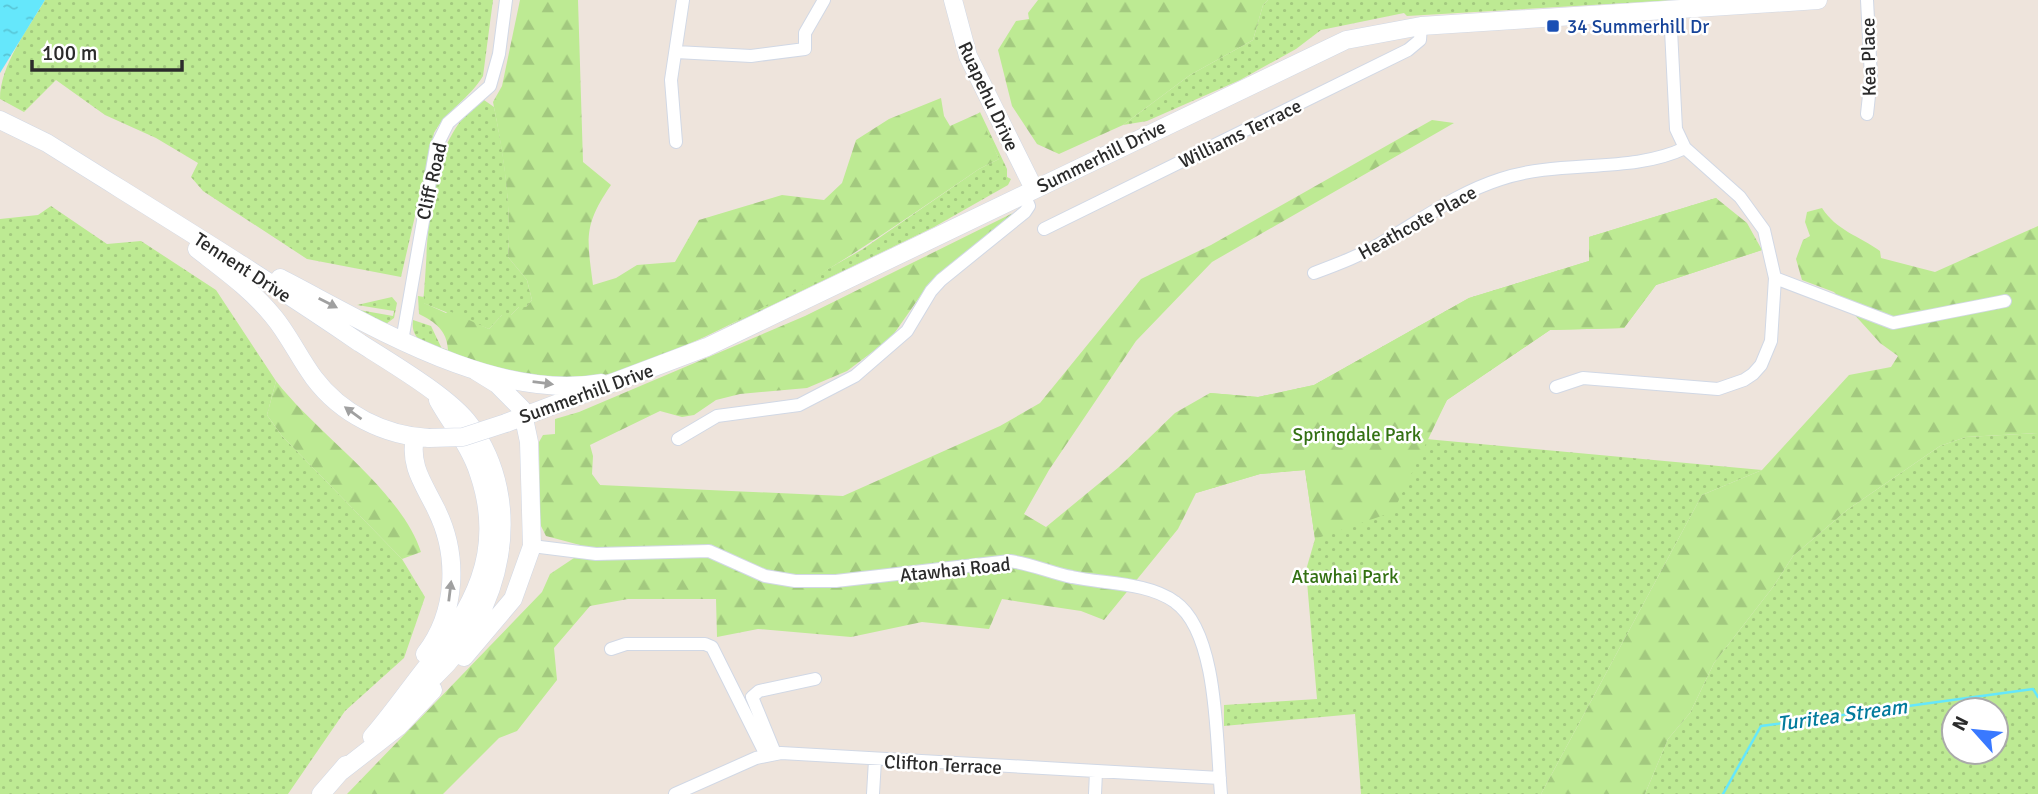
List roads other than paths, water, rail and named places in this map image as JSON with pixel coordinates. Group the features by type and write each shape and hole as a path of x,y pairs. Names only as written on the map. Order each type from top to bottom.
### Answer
{"main road":[{"name":"Ruapehu Drive","path":"953,0 968,56 1029,191"},
{"name":"Summerhill Drive","path":"114,185 250,290 276,319 315,380 360,419 387,431 422,438 463,437 632,377 718,342 1324,49 1375,33 1421,26 1818,0"},
{"name":"Tennent Drive","path":"0,120 47,143 340,328 460,413 483,447 500,500 502,542 491,591 467,638 435,676 402,703 321,794"},
{"path":"180,227 430,355 476,371 559,385 595,384 632,377"},
{"path":"339,773 398,726 494,625 518,589 533,546 528,442 524,417 512,397 476,371"},
{"path":"339,773 431,647 443,623 450,598 452,567 446,533 415,467 412,453 422,438"}],"street":[{"name":"Cliff Road","path":"402,341 436,148 448,123 490,86 499,54 506,0"},
{"path":"676,142 671,79 683,0"},
{"path":"676,52 751,56 806,49 805,33 824,0"},
{"name":"Kea Place","path":"1867,0 1871,78 1867,114"},
{"path":"1556,387 1583,378 1718,389 1744,380 1761,365 1770,341 1775,278 1770,246 1760,221 1732,189 1685,148 1676,129 1670,10"},
{"name":"Williams Terrace","path":"1044,229 1408,50 1420,40 1421,26"},
{"name":"Heathcote Place","path":"1314,273 1381,244 1458,194 1503,178 1558,166 1657,159 1685,148"},
{"path":"678,439 717,416 799,405 855,376 907,331 931,291 941,280 1025,212 1029,206 1029,191"},
{"path":"1775,278 1893,323 2005,301"},
{"name":"Atawhai Road","path":"533,546 596,554 709,551 765,576 795,581 836,581 1010,561 1033,564 1070,577 1148,590 1175,601 1193,619 1199,632 1209,665 1221,794"},
{"path":"611,649 626,644 712,647 770,754"},
{"path":"770,754 752,697 759,691 815,680"},
{"name":"Clifton Terrace","path":"675,794 770,754 1220,778"},
{"path":"873,794 875,760"},
{"path":"1095,794 1096,772"}],"water":[{"path":"0,0 45,0 0,73"}],"waterway":[{"name":"Turitea Stream","path":"1723,794 1761,726 2033,689 2038,697"}],"place":[{"name":"34 Summerhill Dr","path":"1553,26"}],"park label":[{"name":"Springdale Park","path":"1357,434"},
{"name":"Atawhai Park","path":"1345,576"}]}
